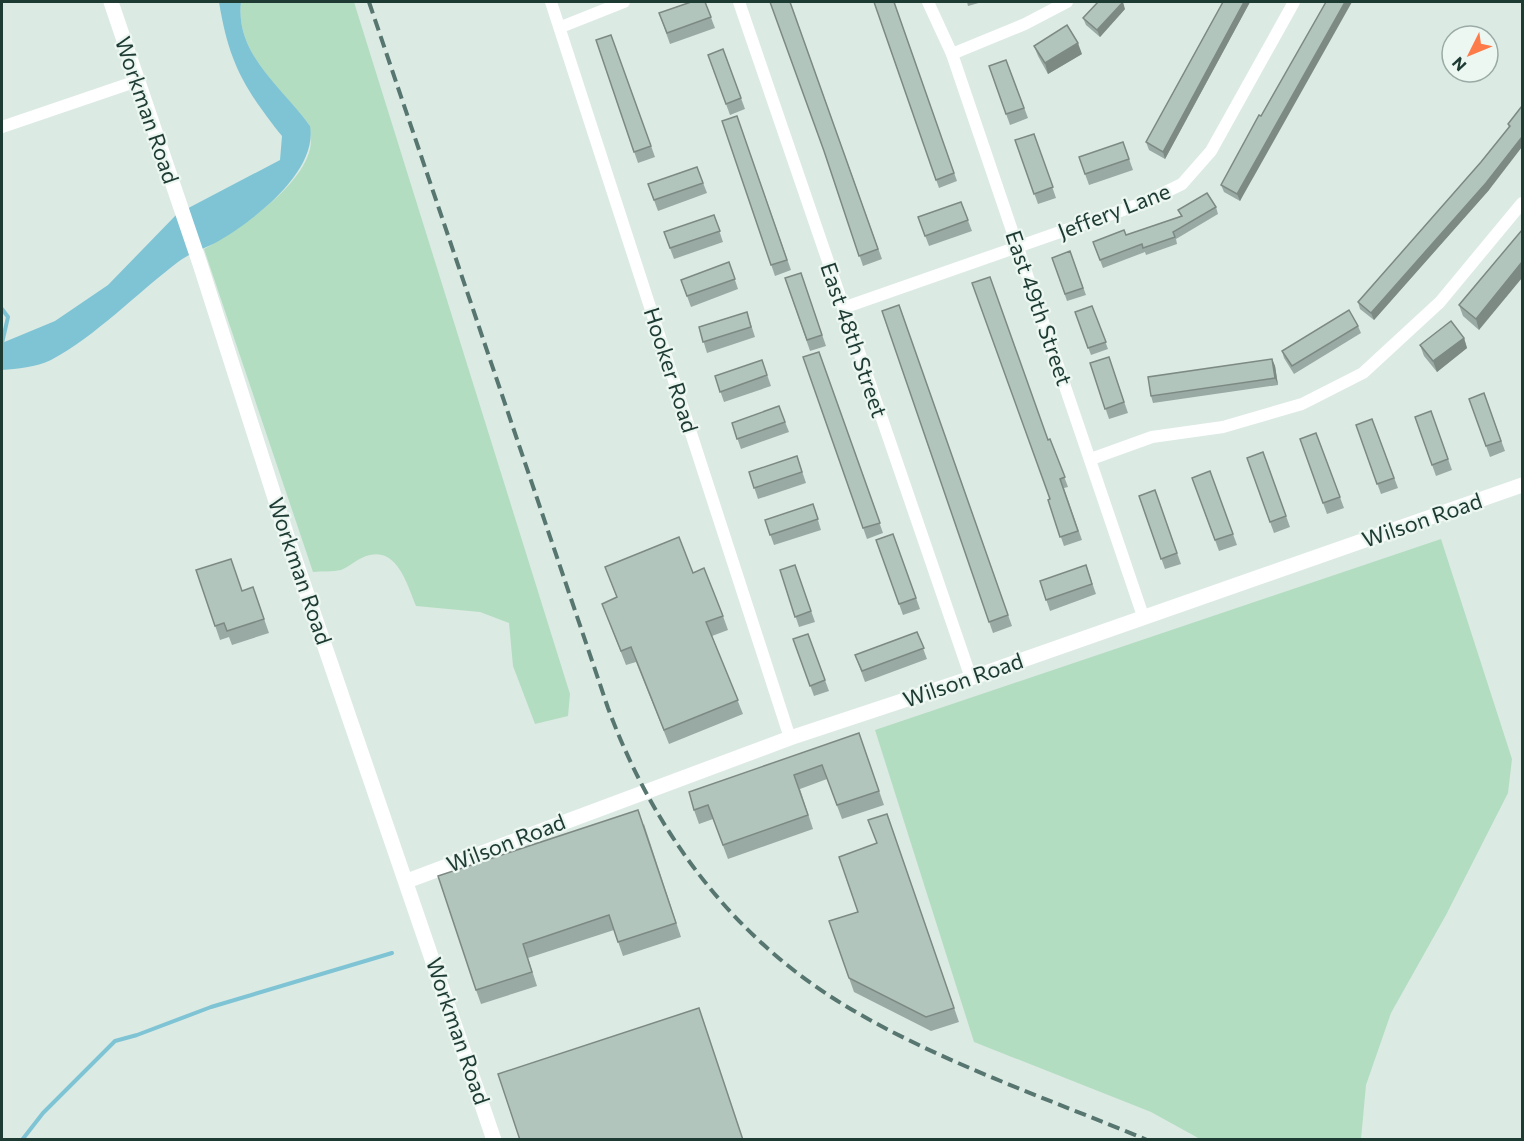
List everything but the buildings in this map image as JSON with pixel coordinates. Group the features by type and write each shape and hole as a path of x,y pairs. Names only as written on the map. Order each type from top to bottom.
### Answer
{"street":[{"name":"Workman Road","path":"111,2 200,264 288,539 495,1140"},
{"name":"Hooker Road","path":"551,2 790,738"},
{"path":"561,27 624,2"},
{"name":"East 48th Street","path":"739,2 971,678"},
{"name":"East 49th Street","path":"928,2 952,54 1143,616"},
{"path":"952,54 1025,24 1067,2"},
{"name":"Jeffery Lane","path":"843,308 1143,202 1182,184 1211,151 1294,2"},
{"path":"2,127 137,81"},
{"path":"1091,459 1152,437 1223,427 1302,404 1363,373 1440,302 1522,203"},
{"name":"Wilson Road","path":"407,881 790,738 971,678 1522,485"}],"green space":[{"path":"241,2 354,2 570,694 568,716 535,724 513,666 509,623 480,612 416,606 395,563 380,554 366,556 341,570 313,572 204,249 250,220 281,193 304,164 311,146 310,126 274,84 245,38 241,21"},
{"path":"1441,539 1512,759 1508,793 1446,915 1391,1013 1366,1085 1361,1139 1200,1139 1151,1112 974,1042 875,730"}],"water":[{"path":"219,2 241,2 241,21 245,38 253,55 310,126 310,143 305,159 295,176 252,219 222,239 178,262 100,327 68,350 45,362 2,370 2,343 55,321 108,285 177,214 280,160 282,136 240,74 228,42"}],"waterway":[{"path":"2,309 8,317 2,343"},
{"path":"22,1140 43,1113 115,1041 211,1007 392,953"}],"railway":[{"path":"369,2 608,708 626,752 671,835 728,909 797,973 836,1000 872,1021 948,1059 1147,1140"}]}
